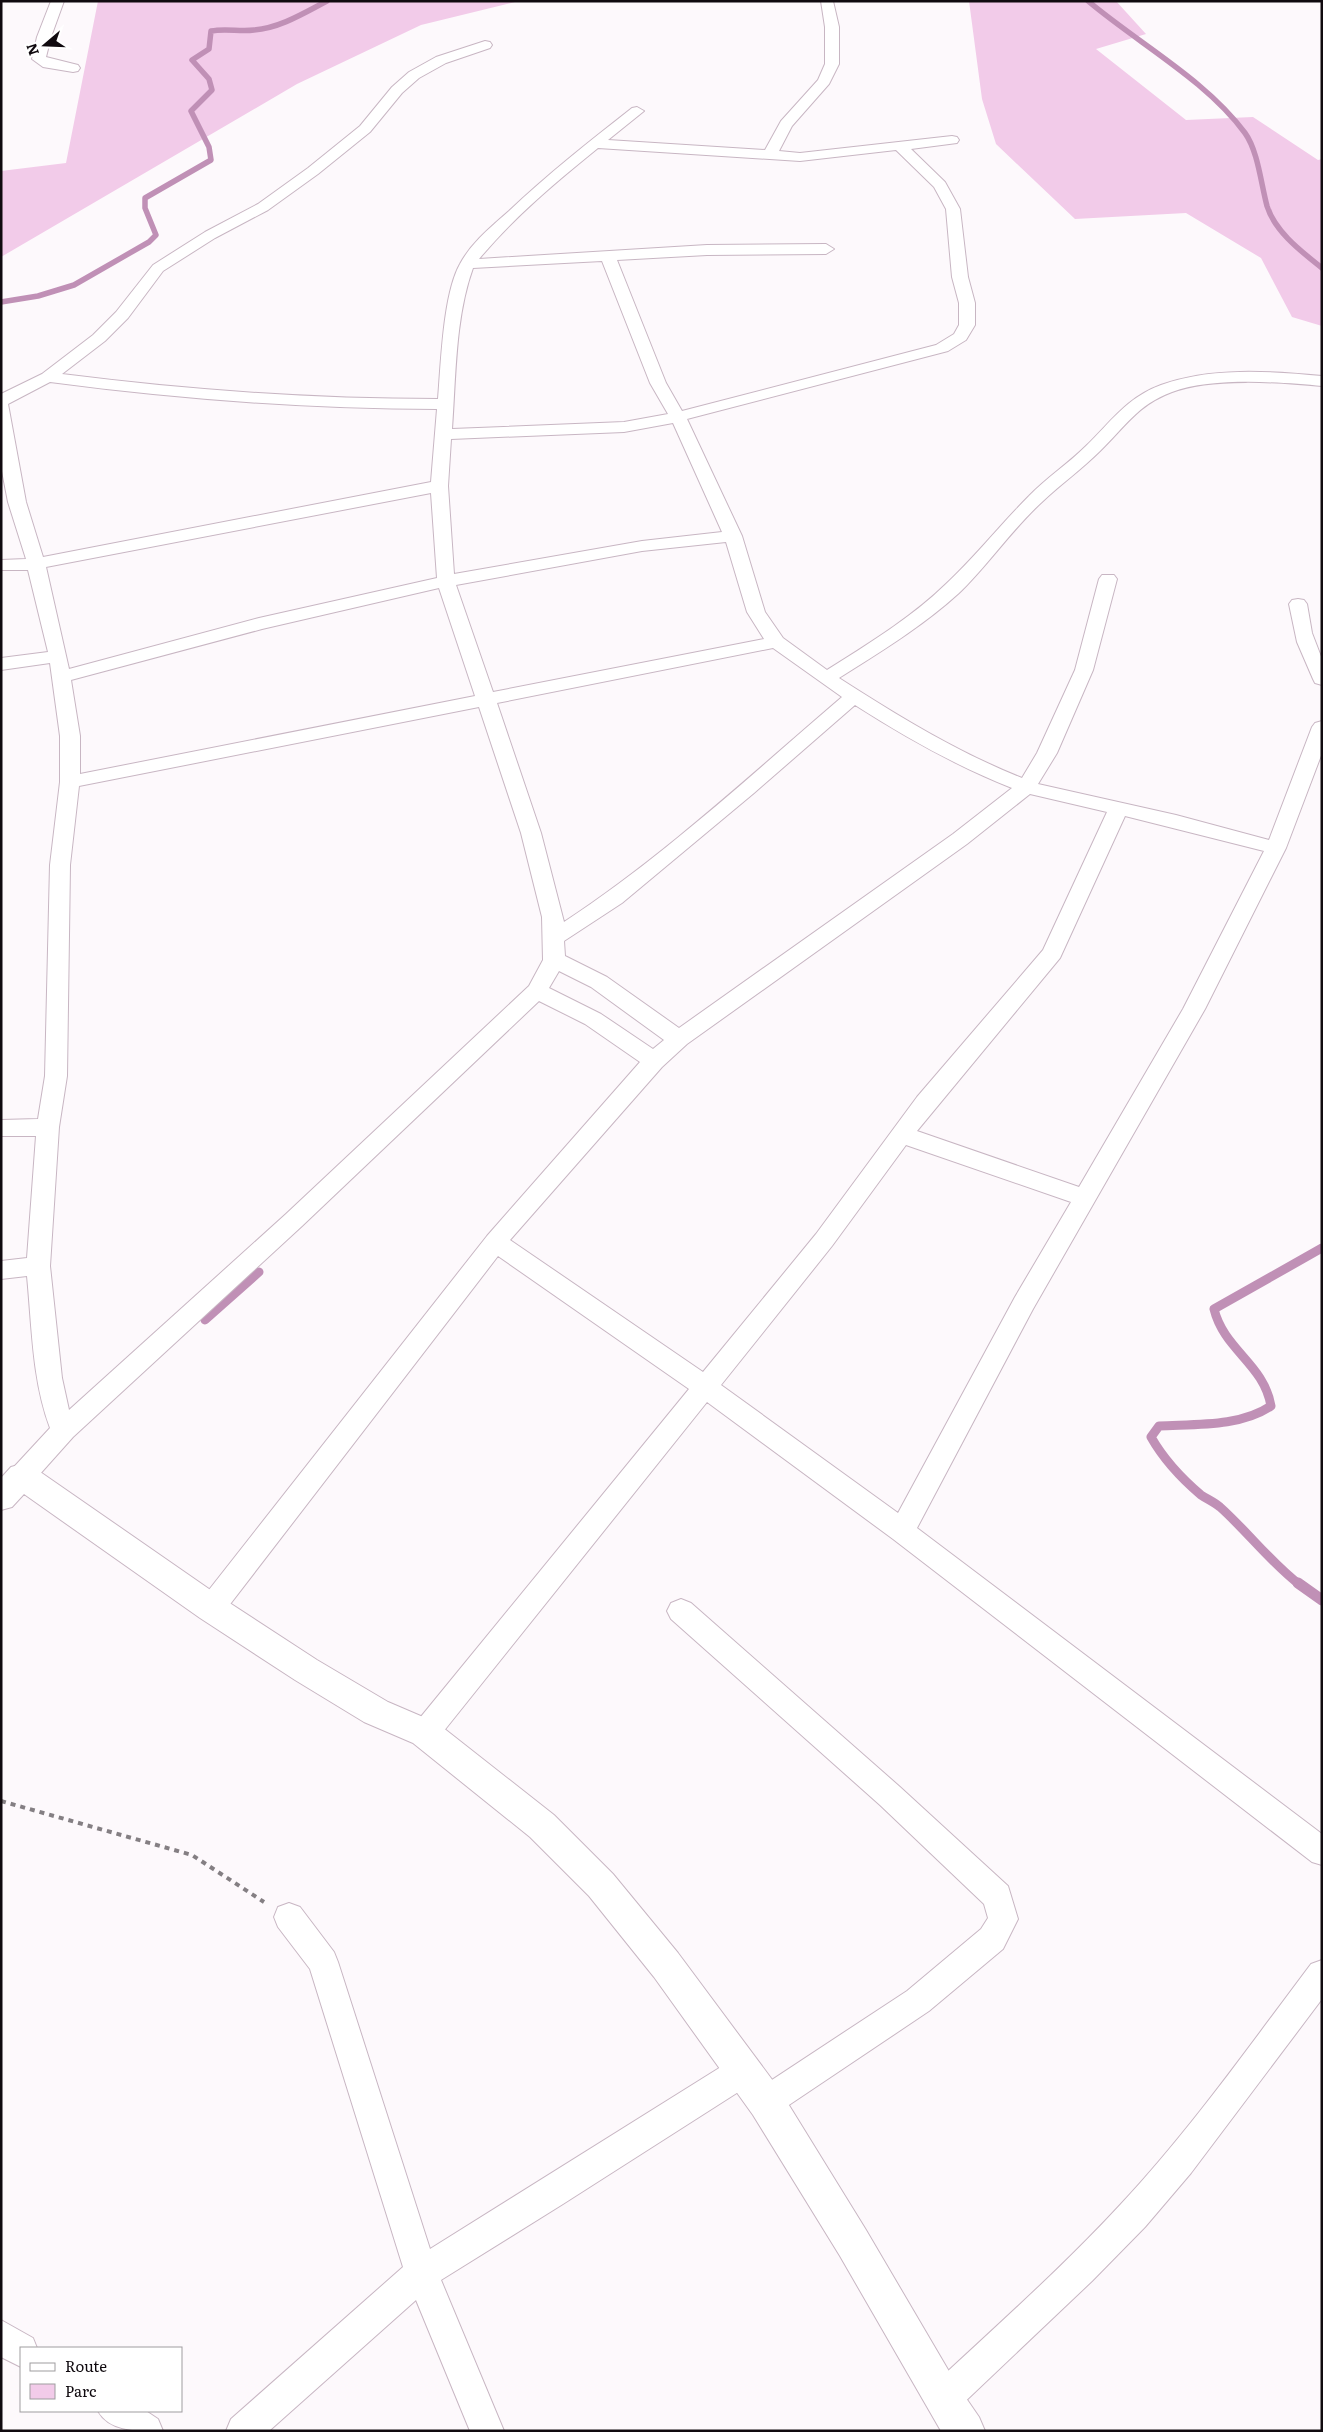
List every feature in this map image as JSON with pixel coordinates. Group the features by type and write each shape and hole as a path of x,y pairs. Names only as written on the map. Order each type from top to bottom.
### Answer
{"street":[{"path":"58,1 38,58 48,64 73,68"},
{"path":"769,156 786,124 824,81 832,64 832,28 827,1"},
{"path":"1,401 48,377 98,338 122,315 158,268 210,235 263,207 313,171 365,129 397,90 425,67 485,46"},
{"path":"637,111 597,144 558,172 491,235 467,264 460,283 452,333 445,404 438,486 446,581 484,699 531,833 553,916 555,936 554,960 537,991 294,1220 64,1430 12,1487 211,1608 306,1670 376,1712 425,1733 542,1826 601,1885 666,1965 766,2102 853,2243 943,2399 965,2431"},
{"path":"597,144 769,156 817,156 952,140"},
{"path":"443,434 624,427 678,418 942,348 960,337 968,325 967,303 960,277 953,209 940,185 900,146"},
{"path":"467,264 707,250 826,249"},
{"path":"606,255 658,383 678,418 733,536 756,612 776,642 826,678 907,730 986,771 1026,787 1176,821 1276,848"},
{"path":"48,377 123,387 262,400 363,404 445,404"},
{"path":"826,678 886,641 951,590 983,558 1005,530 1037,497 1076,465 1102,440 1118,420 1138,403 1165,389 1196,381 1289,378 1322,381"},
{"path":"1,405 7,452 17,502 36,564 60,666 70,736 70,782 60,865 56,1076 48,1127 38,1266 49,1378 54,1404 64,1430"},
{"path":"1,565 36,564 438,486"},
{"path":"1,664 60,666 259,624 446,581 642,546 733,536"},
{"path":"211,1608 495,1242 654,1061 679,1039 960,839 1026,787 1047,753 1084,670 1108,579"},
{"path":"1298,604 1300,627 1308,650 1322,678"},
{"path":"70,782 776,642"},
{"path":"555,936 615,898 740,795 854,696"},
{"path":"902,1531 1024,1304 1194,1009 1276,848 1322,727"},
{"path":"425,1733 824,1240 925,1103 1022,991 1052,953 1119,808"},
{"path":"554,960 599,982 679,1039"},
{"path":"537,991 593,1019 654,1061"},
{"path":"1,1128 48,1127"},
{"path":"902,1135 1086,1198"},
{"path":"495,1242 704,1386 902,1531 1322,1852"},
{"path":"1,1270 38,1266"},
{"path":"681,1611 882,1789 997,1896 1003,1919 992,1939 918,2001 766,2102"},
{"path":"289,1917 323,1962 421,2274 487,2431"},
{"path":"943,2399 1086,2264 1158,2187 1231,2095 1322,1974"},
{"path":"243,2431 421,2274 552,2194 743,2072"},
{"path":"1,2337 20,2349"},
{"path":"117,2412 146,2431"}],"path":[{"path":"1,1801 192,1855 289,1917"}],"green space":[{"path":"98,1 519,1 421,25 297,84 1,257 1,171 66,163"},
{"path":"969,1 1116,1 1146,34 1096,49 1186,120 1253,117 1318,160 1322,159 1322,326 1292,317 1261,258 1186,213 1075,219 996,144 982,99"}],"waterway":[{"path":"1,302 38,296 74,285 149,242 156,235 145,208 145,198 211,160 209,147 191,111 212,90 209,79 192,60 209,49 211,31 264,29 292,19 327,1"},
{"path":"1088,1 1192,79 1229,114 1245,133 1253,149 1267,206 1276,224 1290,241 1322,268"},
{"path":"1300,1585 1279,1567 1220,1507 1201,1495 1187,1482 1167,1461 1151,1437 1159,1426 1231,1421 1259,1413 1271,1406 1261,1379 1226,1336 1214,1309 1322,1248"},
{"path":"205,1320 259,1272"},
{"path":"1298,1583 1322,1600"}]}
